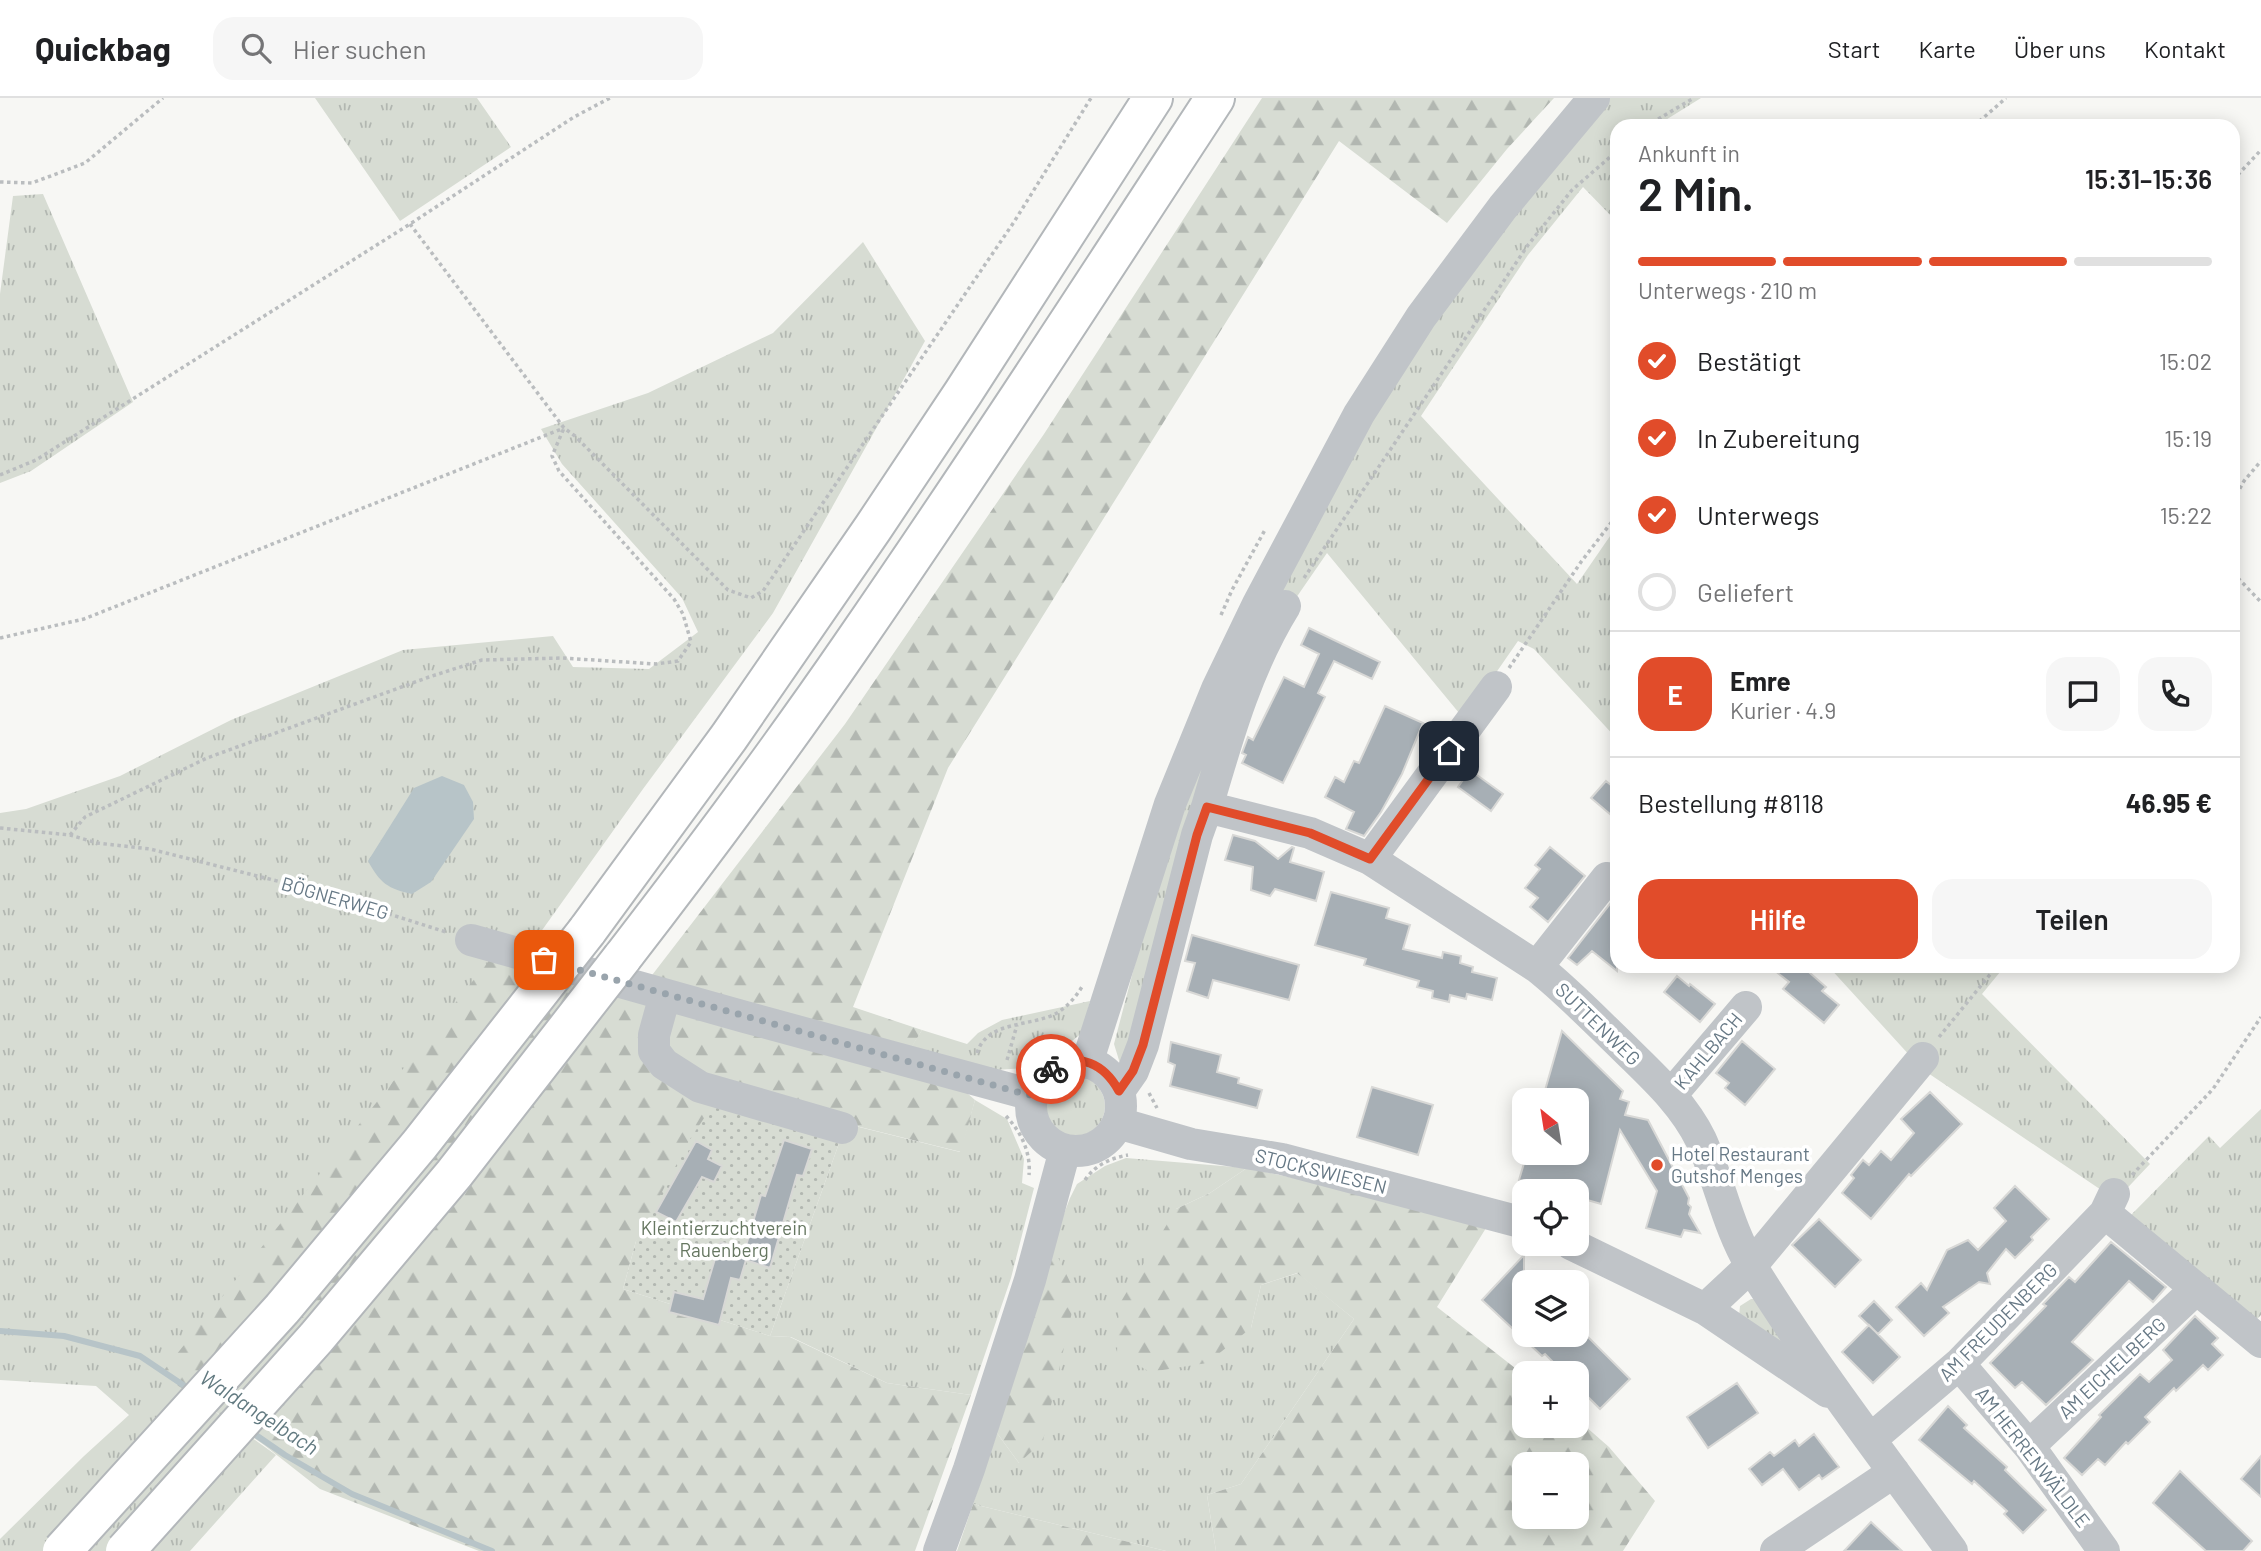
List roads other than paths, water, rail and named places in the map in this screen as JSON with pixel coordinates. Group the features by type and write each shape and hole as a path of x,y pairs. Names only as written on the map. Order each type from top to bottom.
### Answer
{"highway":[{"path":"62,1551 290,1298 420,1144 587,931 729,737 873,528 1153,98"},
{"path":"125,1551 316,1338 445,1185 737,806 850,649 1007,416 1215,98"}],"street":[{"path":"1087,1063 1170,804 1217,689 1258,604 1359,414 1415,326 1503,207 1594,98"},
{"path":"1126,1081 1111,1077 1099,1067 1087,1063 1069,1061 1054,1066 1042,1076 1033,1089 1030,1104 1032,1119 1039,1134 1051,1144 1065,1150 1078,1151 1091,1149 1102,1143 1118,1123 1126,1081 1143,1045 1197,835 1230,731 1270,631 1285,606"},
{"path":"1370,859 1496,687"},
{"name":"SUTTENWEG","path":"1207,807 1310,833 1370,859 1537,967 1560,986 1671,1095 1688,1116 1701,1142 1737,1239 1751,1266 1841,1401"},
{"path":"1537,967 1607,878"},
{"path":"471,940 1032,1095"},
{"path":"665,995 654,1035 654,1051 664,1064 700,1087 842,1128"},
{"name":"KAHLBACH","path":"1671,1095 1746,1007"},
{"path":"1705,1309 1751,1266 1923,1058"},
{"name":"STOCKSWIESEN","path":"1118,1123 1191,1144 1282,1159 1512,1220"},
{"path":"943,1543 1030,1280 1065,1150"},
{"name":"AM FREUDENBERG","path":"1871,1440 1959,1364 2110,1204 2196,1289"},
{"path":"1589,1253 1705,1309 1841,1401 1952,1551"},
{"path":"2196,1289 2261,1342"},
{"name":"AM EICHELBERG","path":"2029,1446 2196,1289"},
{"name":"AM HERRENWÄLDLE","path":"1959,1364 2029,1446 2104,1551"},
{"path":"1776,1551 1894,1472"}],"waterway":[{"name":"Waldangelbach","path":"0,1331 64,1336 140,1356 192,1391"},
{"name":"Waldangelbach","path":"250,1431 352,1494 492,1551"}],"place":[{"name":"Hotel Restaurant Gutshof Menges","path":"1657,1165"}],"park label":[{"name":"Kleintierzuchtverein Rauenberg","path":"724,1239"}]}
